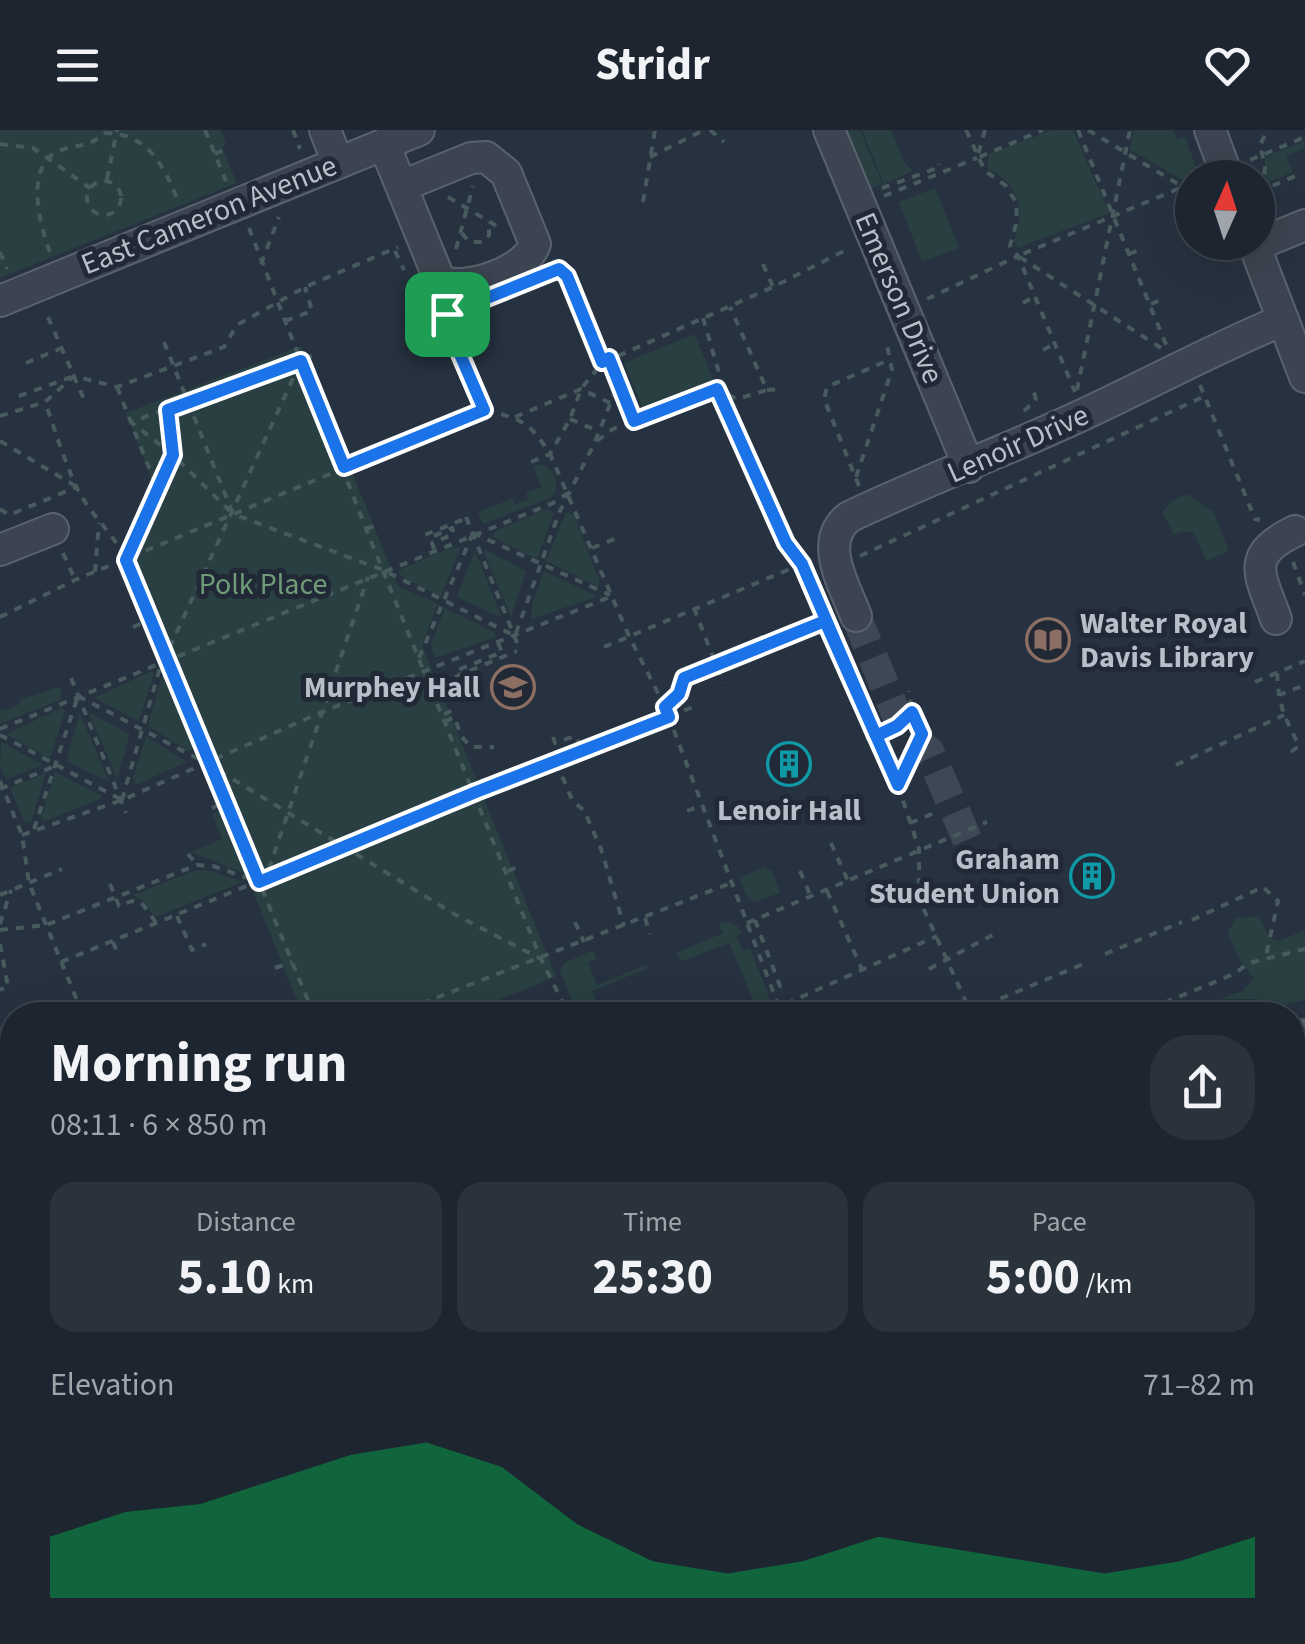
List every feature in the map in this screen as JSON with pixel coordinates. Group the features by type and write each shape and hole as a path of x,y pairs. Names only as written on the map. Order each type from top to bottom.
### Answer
{"street":[{"path":"325,130 338,163"},
{"name":"East Cameron Avenue","path":"0,301 419,130"},
{"name":"Emerson Drive","path":"828,130 969,466"},
{"path":"1210,130 1229,160"},
{"path":"384,144 437,274 446,284 472,284 518,265 534,249 506,174 486,157 471,158 402,186"},
{"path":"1275,236 1305,225"},
{"path":"1260,260 1305,377"},
{"name":"Lenoir Drive","path":"856,616 836,561 834,543 841,524 1283,320"},
{"path":"0,550 53,529"},
{"path":"1276,619 1259,564 1266,549 1290,534"}],"path":[{"path":"206,130 232,192"},
{"path":"292,130 301,151 292,156"},
{"path":"643,202 655,130"},
{"path":"650,157 707,130 724,142"},
{"path":"966,130 985,171 1006,185 1016,202 1017,221 1010,246 1036,296 1076,394 1130,130"},
{"path":"977,158 985,130"},
{"path":"889,194 1043,130"},
{"path":"1018,256 1170,353 1078,130"},
{"path":"1088,130 1175,181"},
{"path":"1263,160 1260,145 1268,130"},
{"path":"107,181 117,132"},
{"path":"50,252 41,228 36,195 51,158 61,150 80,148 105,134 117,132 132,138 155,155 178,201"},
{"path":"1253,160 1305,137"},
{"path":"0,144 33,148 90,188"},
{"path":"215,154 228,148"},
{"path":"868,194 940,167 939,164"},
{"path":"1275,185 1295,176"},
{"path":"107,181 117,186 122,196 119,207 111,214 100,215 90,209 87,198 90,188 107,181"},
{"path":"454,257 474,182"},
{"path":"433,188 505,231"},
{"path":"936,295 1175,191"},
{"path":"111,214 116,226"},
{"path":"261,264 280,214"},
{"path":"461,231 469,242 483,242 490,230 488,221"},
{"path":"249,227 366,529 562,1002"},
{"path":"19,396 74,376 117,387 224,347 237,325 305,287 396,251 402,241"},
{"path":"531,462 550,454 581,389 602,362 773,288 854,246"},
{"path":"1129,254 1142,249"},
{"path":"396,251 404,270"},
{"path":"0,252 7,269"},
{"path":"763,264 773,288"},
{"path":"538,275 554,268 567,276 602,362"},
{"path":"285,321 312,310 305,287"},
{"path":"1023,303 1036,296"},
{"path":"1151,304 1163,299"},
{"path":"730,306 767,390"},
{"path":"456,309 443,316 484,410"},
{"path":"48,318 86,404"},
{"path":"594,444 613,428 722,384 703,318"},
{"path":"164,342 233,514"},
{"path":"856,477 892,370 886,342"},
{"path":"1042,350 1054,344"},
{"path":"26,364 62,348"},
{"path":"132,422 312,356"},
{"path":"609,358 634,421"},
{"path":"817,386 826,387 890,359"},
{"path":"122,800 159,672 301,361"},
{"path":"0,416 45,402 74,376"},
{"path":"1197,376 1255,519 1280,525 1290,534 1305,595"},
{"path":"514,636 568,493 594,444 618,382"},
{"path":"117,387 157,488"},
{"path":"826,387 824,399 868,509"},
{"path":"314,394 326,389"},
{"path":"515,416 581,389 610,403"},
{"path":"717,389 737,399 784,389"},
{"path":"717,389 786,543 802,564 898,785 919,849 920,899 966,1002"},
{"path":"1023,412 1036,400 1034,392"},
{"path":"866,552 1205,396"},
{"path":"45,402 76,487 99,523 118,542 126,560 309,1002"},
{"path":"126,560 173,455 168,410"},
{"path":"0,616 74,580 484,410 515,416 537,433 550,454 629,636 665,707 778,1002"},
{"path":"570,419 599,431"},
{"path":"132,422 173,455 233,514 383,570 514,636"},
{"path":"330,431 342,426"},
{"path":"0,441 76,487"},
{"path":"0,509 9,515 76,487"},
{"path":"0,732 568,493"},
{"path":"772,510 779,506"},
{"path":"434,549 432,543 454,534 452,528 429,538 427,534 466,517 520,651 458,676 456,670 502,652 498,643"},
{"path":"95,572 99,523"},
{"path":"366,529 380,524"},
{"path":"53,529 74,580"},
{"path":"473,534 612,596"},
{"path":"419,658 473,534"},
{"path":"592,548 622,536"},
{"path":"604,647 802,564"},
{"path":"259,882 270,866 368,577"},
{"path":"22,835 122,800 208,764 233,749 612,596"},
{"path":"694,607 724,683"},
{"path":"134,627 150,620"},
{"path":"665,707 679,694 684,678 825,621"},
{"path":"1255,682 1305,661"},
{"path":"1277,673 1284,715 1298,746 1291,752"},
{"path":"70,678 126,813"},
{"path":"1280,696 1305,686"},
{"path":"898,785 922,734 912,712 909,692"},
{"path":"78,696 208,764 456,915 541,959"},
{"path":"34,830 78,696"},
{"path":"61,962 515,776 698,706"},
{"path":"442,714 458,708"},
{"path":"876,736 897,726 912,712"},
{"path":"1176,766 1284,715"},
{"path":"446,722 454,717 471,748 494,747"},
{"path":"0,732 122,800"},
{"path":"553,737 555,743 575,736 583,750"},
{"path":"555,760 573,802 584,810 602,848 624,926"},
{"path":"55,766 1,786 22,835 29,883 78,1002"},
{"path":"515,776 519,789"},
{"path":"212,808 225,802"},
{"path":"687,811 702,805"},
{"path":"910,823 938,812"},
{"path":"747,923 987,822"},
{"path":"832,843 848,881"},
{"path":"188,854 197,865"},
{"path":"12,890 0,927 46,925 197,865 213,866 259,882"},
{"path":"508,871 522,865"},
{"path":"0,895 62,869"},
{"path":"800,871 812,897"},
{"path":"424,1002 731,883"},
{"path":"110,884 119,906 141,902 157,924"},
{"path":"1192,920 1263,887 1278,900 1266,958"},
{"path":"826,891 863,973"},
{"path":"920,899 980,893"},
{"path":"177,916 192,950 206,944"},
{"path":"644,918 650,934"},
{"path":"754,920 780,986 784,984"},
{"path":"576,922 584,942"},
{"path":"1105,954 1182,922"},
{"path":"929,969 996,933"},
{"path":"792,1002 937,936"},
{"path":"113,942 119,958"},
{"path":"0,944 8,987 0,990"},
{"path":"1166,1002 1266,958 1305,949"},
{"path":"275,968 292,962"},
{"path":"996,1002 1088,962"}],"green space":[{"path":"0,130 221,130 226,145 222,147 237,183 0,278"},
{"path":"846,130 860,130 882,183 870,189"},
{"path":"862,130 891,130 903,160 913,171 884,184"},
{"path":"1052,130 1073,130 1109,213 1018,248 1014,240 1019,217 1017,198 1006,181 987,168 989,154"},
{"path":"1134,130 1173,130 1177,140 1185,137 1193,160 1175,160 1175,176 1130,150"},
{"path":"1305,141 1305,148 1286,156 1293,172 1275,180 1275,160 1265,157"},
{"path":"935,188 959,248 922,262 899,202"},
{"path":"695,334 714,382 643,410 624,363"},
{"name":"Polk Place","path":"301,346 398,586 438,604 422,645 556,977 494,1002 298,1002 246,874 191,852 222,839 212,814 220,810 194,747 190,752 148,726 163,671 121,567 155,488 126,413"},
{"path":"541,464 555,478 556,491 552,497 483,524 478,512 512,499 515,505 528,499 526,493 541,487 533,467"},
{"path":"1187,494 1213,512 1229,551 1206,561 1194,533 1174,535 1162,512"},
{"path":"546,509 554,513 537,559 492,537 496,531"},
{"path":"566,512 574,515 599,587 546,561"},
{"path":"454,546 460,549 441,597 399,575 401,569"},
{"path":"484,552 526,571 511,617"},
{"path":"476,553 502,618 457,597"},
{"path":"544,571 595,595 596,597 531,619"},
{"path":"445,608 494,632 496,637 435,658 431,644"},
{"path":"151,671 154,674 139,721 94,698"},
{"path":"59,687 60,700 0,724 0,709"},
{"path":"61,708 65,710 50,759 6,734"},
{"path":"80,713 109,782 66,761"},
{"path":"89,713 130,734 117,779"},
{"path":"146,736 187,762 135,785 133,778"},
{"path":"1,742 43,765 6,779 0,766"},
{"path":"55,772 102,798 44,822 41,818"},
{"path":"46,773 31,822 25,823 10,788"},
{"path":"765,867 772,870 780,893 754,902 747,897 739,878"},
{"path":"197,870 243,882 155,917 133,895"},
{"path":"1259,916 1269,938 1279,941 1305,930 1305,1000 1218,999 1243,991 1253,978 1228,933 1235,918"},
{"path":"729,922 743,933 736,936 743,951 750,949 770,1002 754,1002 729,943 683,961 675,953 723,933 719,923"},
{"path":"593,950 597,959 588,962 597,985 646,965 648,968 592,991 596,1002 572,1002 560,971 564,963"}],"tunnel":[{"path":"856,616 906,738 929,751 971,848"}],"place":[{"name":"Walter Royal Davis Library","path":"1048,640"},
{"name":"Murphey Hall","path":"513,687"},
{"name":"Lenoir Hall","path":"789,764"},
{"name":"Graham Student Union","path":"1092,876"}],"route":[{"path":"447,314 444,317 484,410 344,467 301,361 168,410 173,455 126,560 259,882 669,717 665,707 679,694 684,678 825,621 898,785 922,734 912,712 897,726 876,736 825,621 802,564 786,543 717,389 634,421 609,358 602,362 567,276 559,269 447,314"}]}
